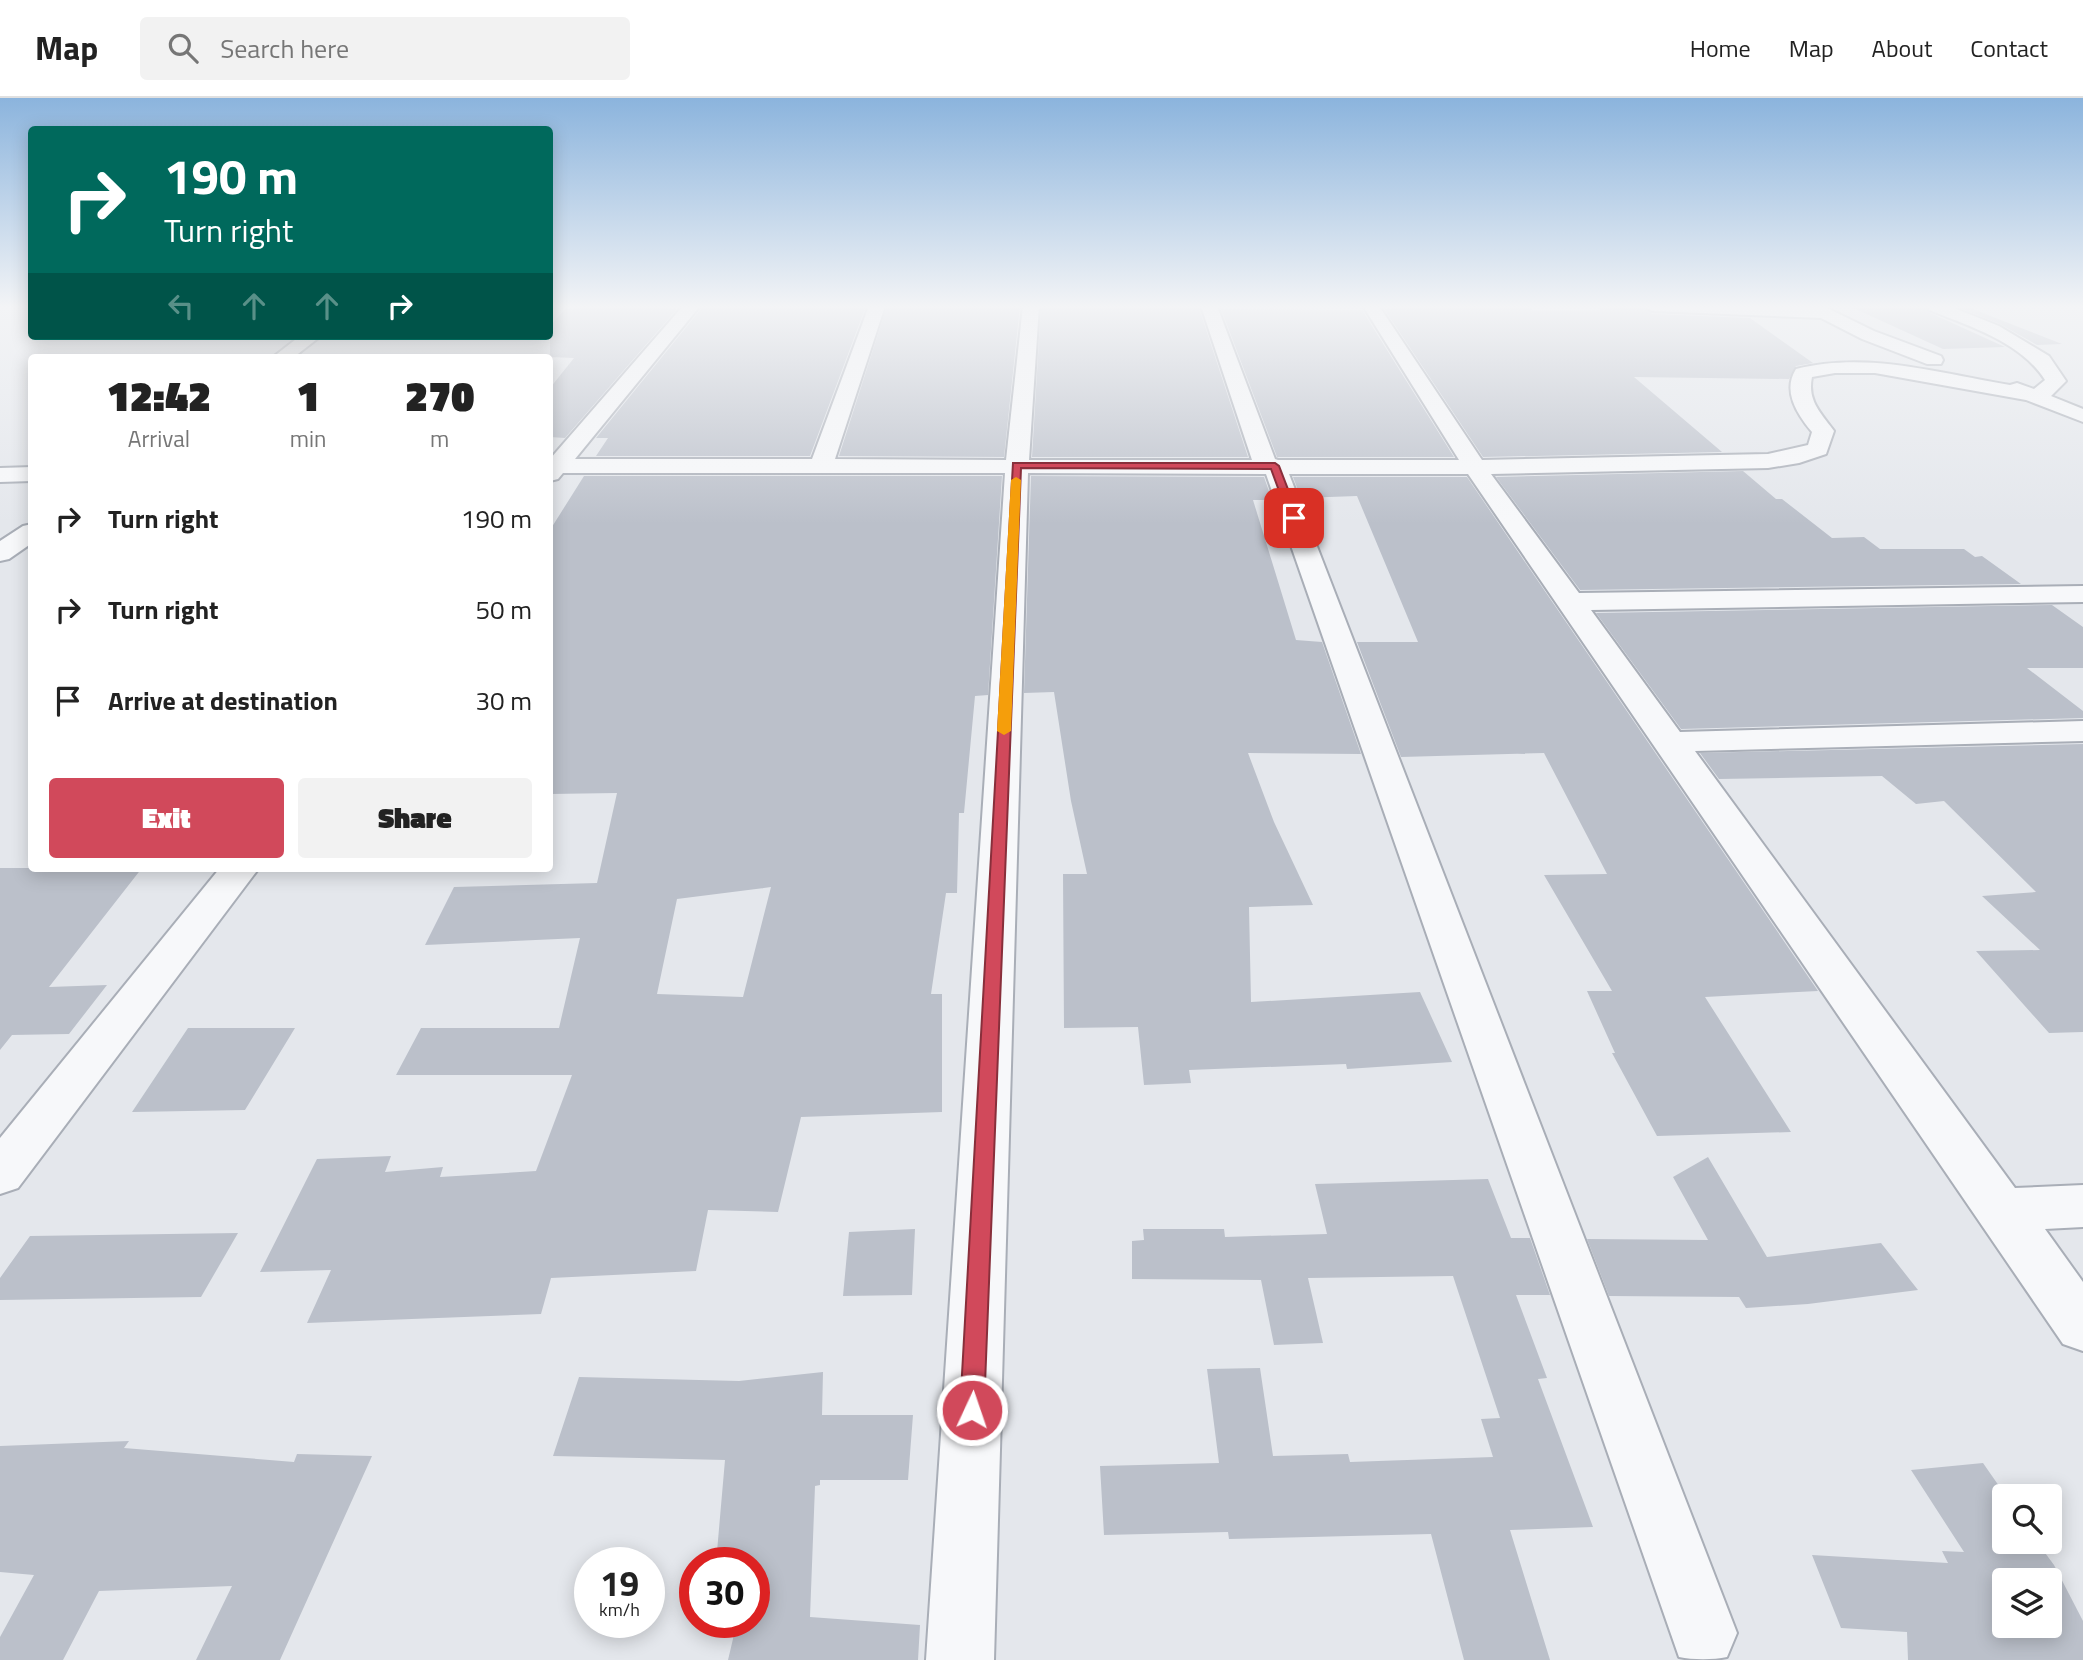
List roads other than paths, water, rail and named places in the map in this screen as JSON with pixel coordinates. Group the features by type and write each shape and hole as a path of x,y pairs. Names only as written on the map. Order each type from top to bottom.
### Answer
{"street":[{"path":"553,468 629,379"},
{"path":"821,466 851,379"},
{"path":"960,1660 1017,466 1025,379"},
{"path":"1237,379 1703,1633"},
{"path":"1418,379 1475,467 2083,1326"},
{"path":"553,469 821,466 1475,467 1768,461 1799,456 1818,449 1823,431 1811,418 1798,386 1801,379"},
{"path":"1942,379 2038,396 2056,381 2055,379"},
{"path":"1987,379 2038,396 2083,416"},
{"path":"0,475 28,474"},
{"path":"0,553 28,534"},
{"path":"1571,601 2083,594"},
{"path":"1670,742 2083,731"},
{"path":"0,1174 237,872"},
{"path":"2001,1210 2083,1206"}]}
